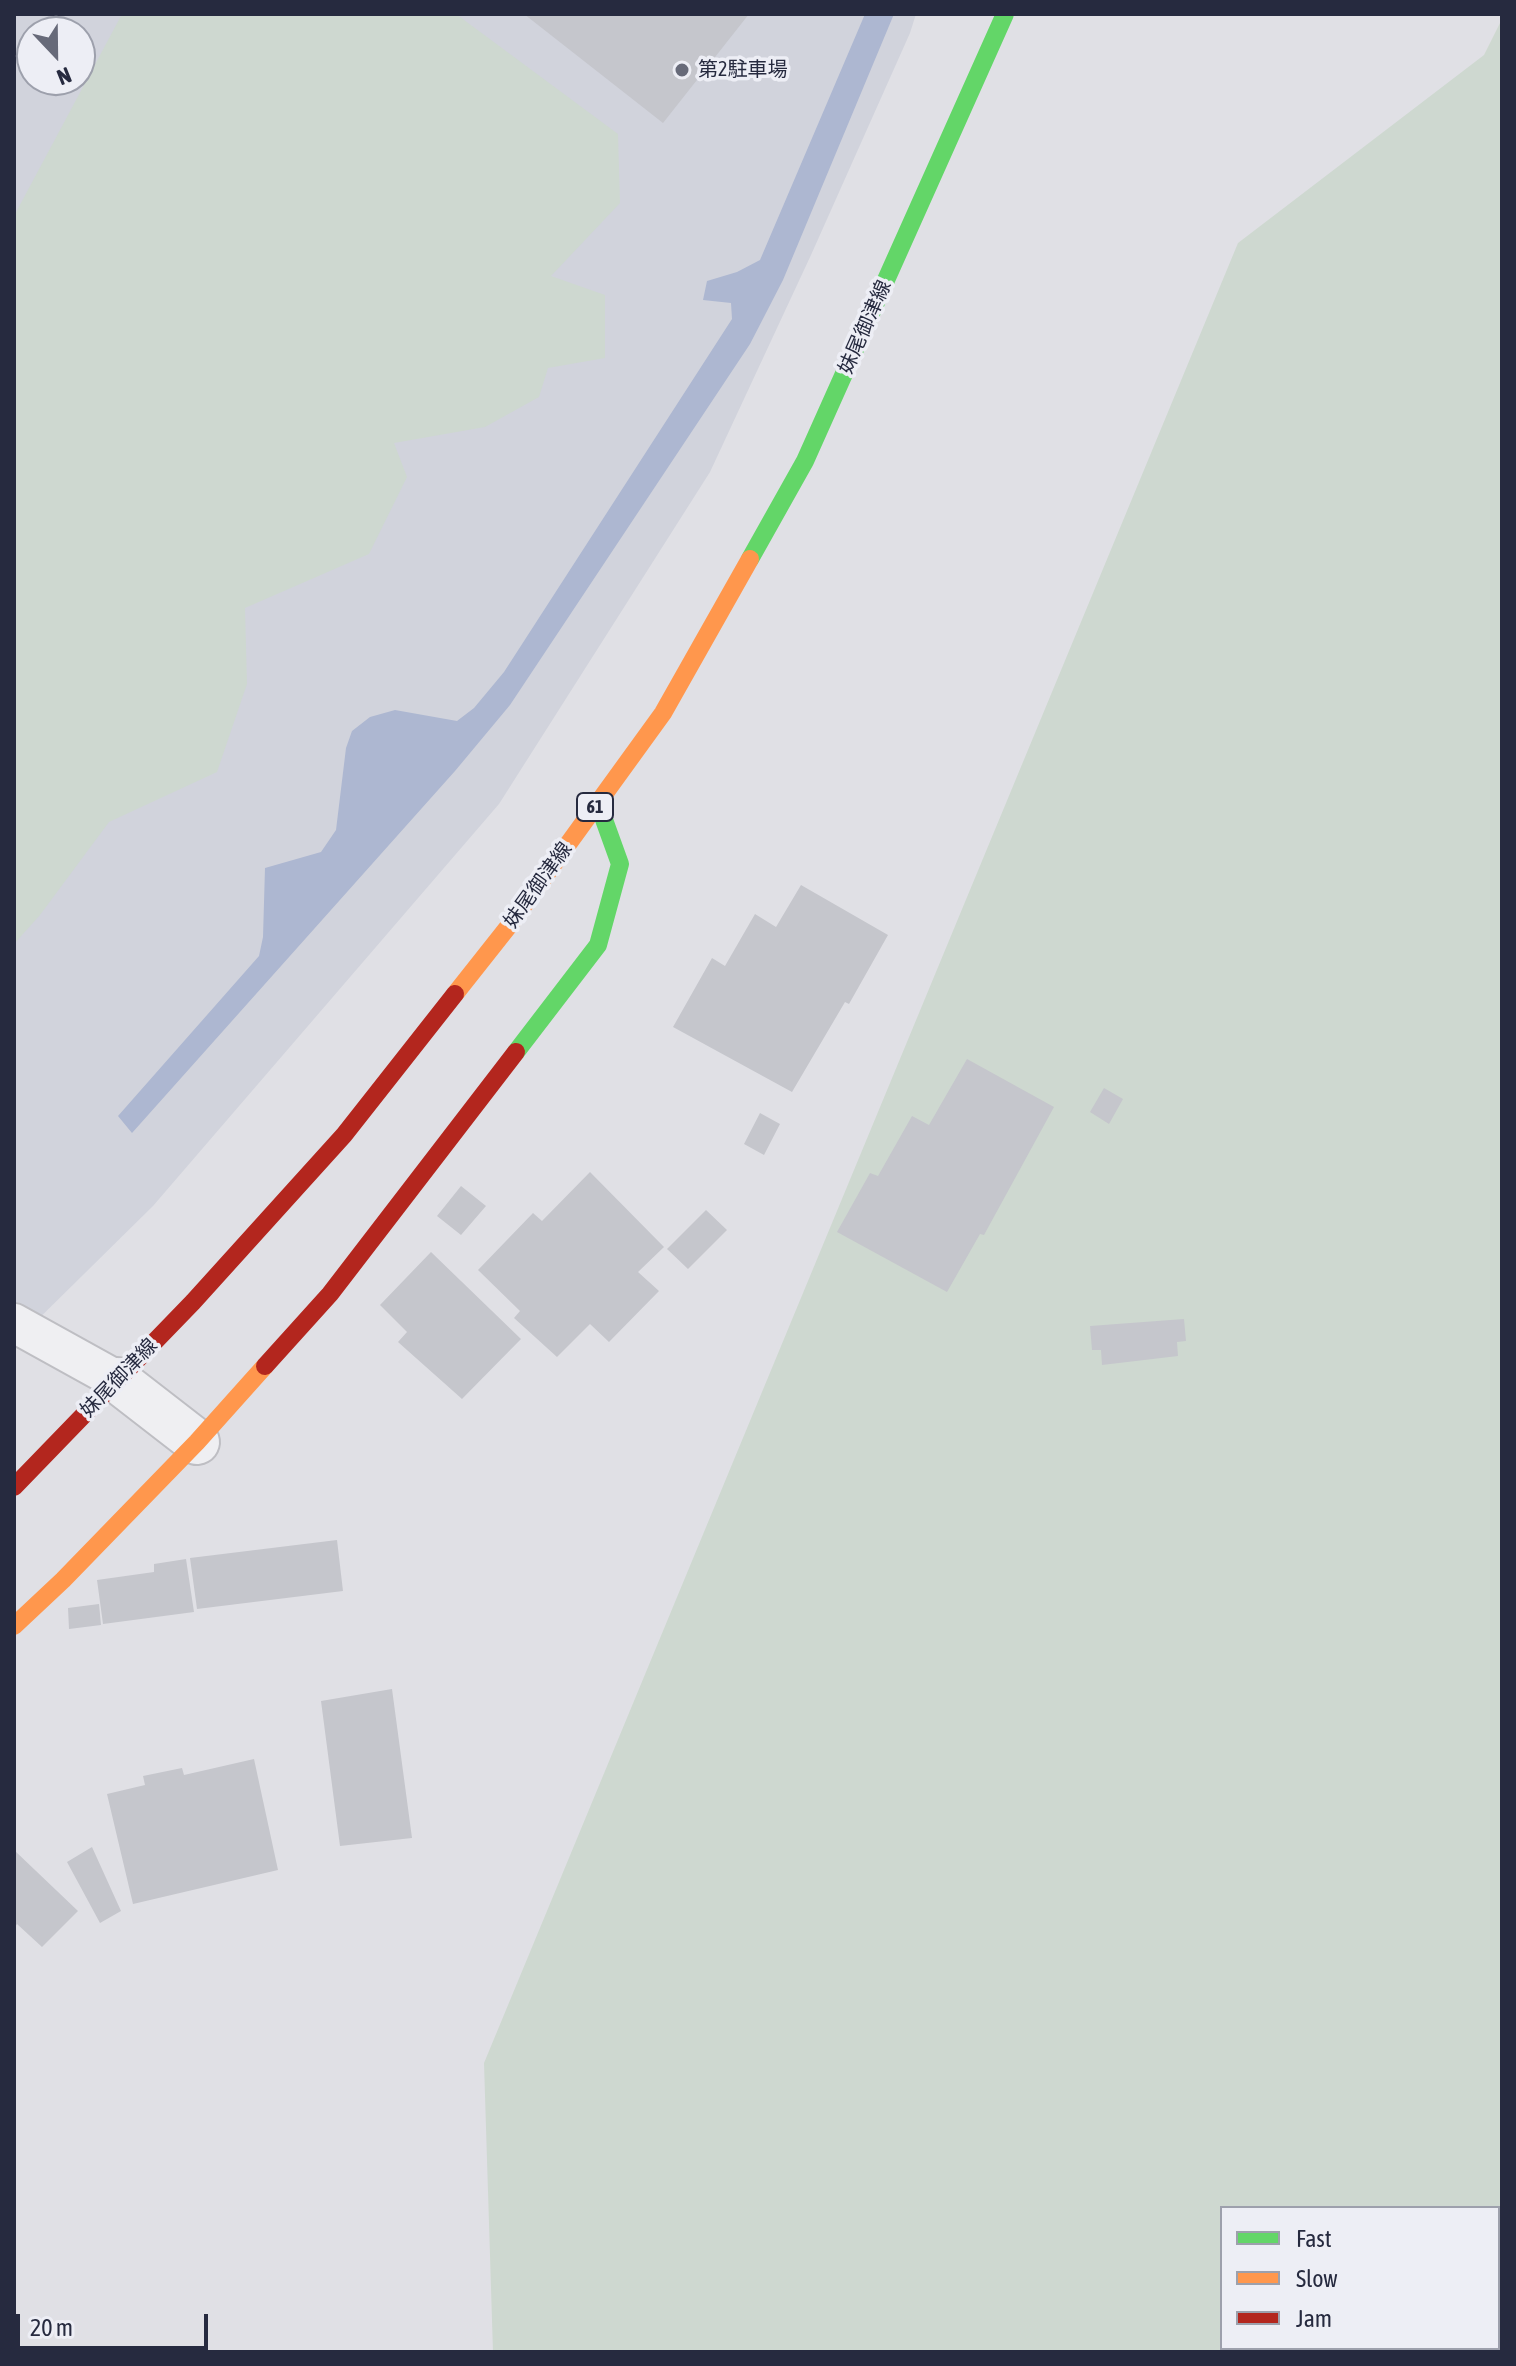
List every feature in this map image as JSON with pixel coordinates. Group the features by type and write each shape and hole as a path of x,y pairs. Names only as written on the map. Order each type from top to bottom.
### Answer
{"main road":[{"name":"妹尾御津線","path":"14,1487 193,1302 344,1135 508,927 663,713 805,461 1005,14"},
{"path":"14,1626 197,1442 330,1294 598,945 620,864 598,803"}],"street":[{"path":"117,1380 197,1442"}],"lane":[{"path":"14,1323 117,1380"}],"shaded area":[{"path":"14,14 916,14 811,255 710,472 499,804 153,1206 14,1343"},
{"path":"122,14 456,14 618,134 620,203 551,276 605,295 605,358 548,368 539,397 485,427 394,443 407,477 369,554 245,608 247,684 217,772 109,822 40,915 14,944 14,216 78,96 96,96 96,63"},
{"path":"1502,19 1502,2352 493,2352 484,2063 1238,243 1484,55"}],"water":[{"path":"865,14 894,14 783,280 750,344 510,705 455,771 132,1133 118,1116 259,956 263,937 265,868 321,852 336,830 346,748 352,731 370,717 395,710 457,721 474,708 504,672 732,319 731,303 703,300 707,281 737,272 760,260"}],"building":[{"name":"第2駐車場","path":"524,14 749,14 663,123"},
{"path":"801,885 888,935 849,1004 845,1002 792,1092 673,1027 712,958 725,966 755,914 776,927"},
{"path":"967,1059 1054,1107 984,1235 980,1234 947,1292 837,1232 870,1173 878,1176 912,1116 929,1125"},
{"path":"1104,1088 1123,1099 1109,1124 1090,1112"},
{"path":"760,1113 780,1124 764,1155 744,1144"},
{"path":"590,1172 664,1247 638,1272 659,1291 609,1342 590,1324 557,1357 514,1318 520,1311 478,1270 533,1213 542,1221"},
{"path":"461,1186 486,1206 461,1235 437,1216"},
{"path":"706,1210 727,1230 688,1269 667,1249"},
{"path":"431,1252 521,1339 462,1399 398,1342 407,1332 380,1305"},
{"path":"1184,1319 1186,1341 1177,1342 1178,1356 1102,1365 1101,1350 1092,1350 1090,1326"},
{"path":"337,1540 343,1591 197,1609 190,1558"},
{"path":"186,1559 194,1612 103,1624 97,1580 154,1572 154,1564"},
{"path":"99,1604 101,1625 69,1629 68,1608"},
{"path":"392,1689 412,1838 340,1846 321,1701"},
{"path":"254,1759 278,1870 133,1904 107,1794 145,1785 143,1776 182,1768 184,1775"},
{"path":"92,1847 121,1911 100,1923 67,1862"},
{"path":"14,1850 78,1911 42,1947 17,1924 14,1928"}],"traffic: fast":[{"path":"750,559 805,461 1005,14"},
{"path":"516,1052 598,945 620,864 598,803"}],"traffic: slow":[{"path":"455,994 508,927 663,713 750,559"},
{"path":"14,1626 197,1442 265,1366"}],"traffic: jam":[{"path":"14,1487 193,1302 344,1135 455,994"},
{"path":"265,1366 330,1294 516,1052"}],"place":[{"name":"第2駐車場","path":"682,70"}]}
